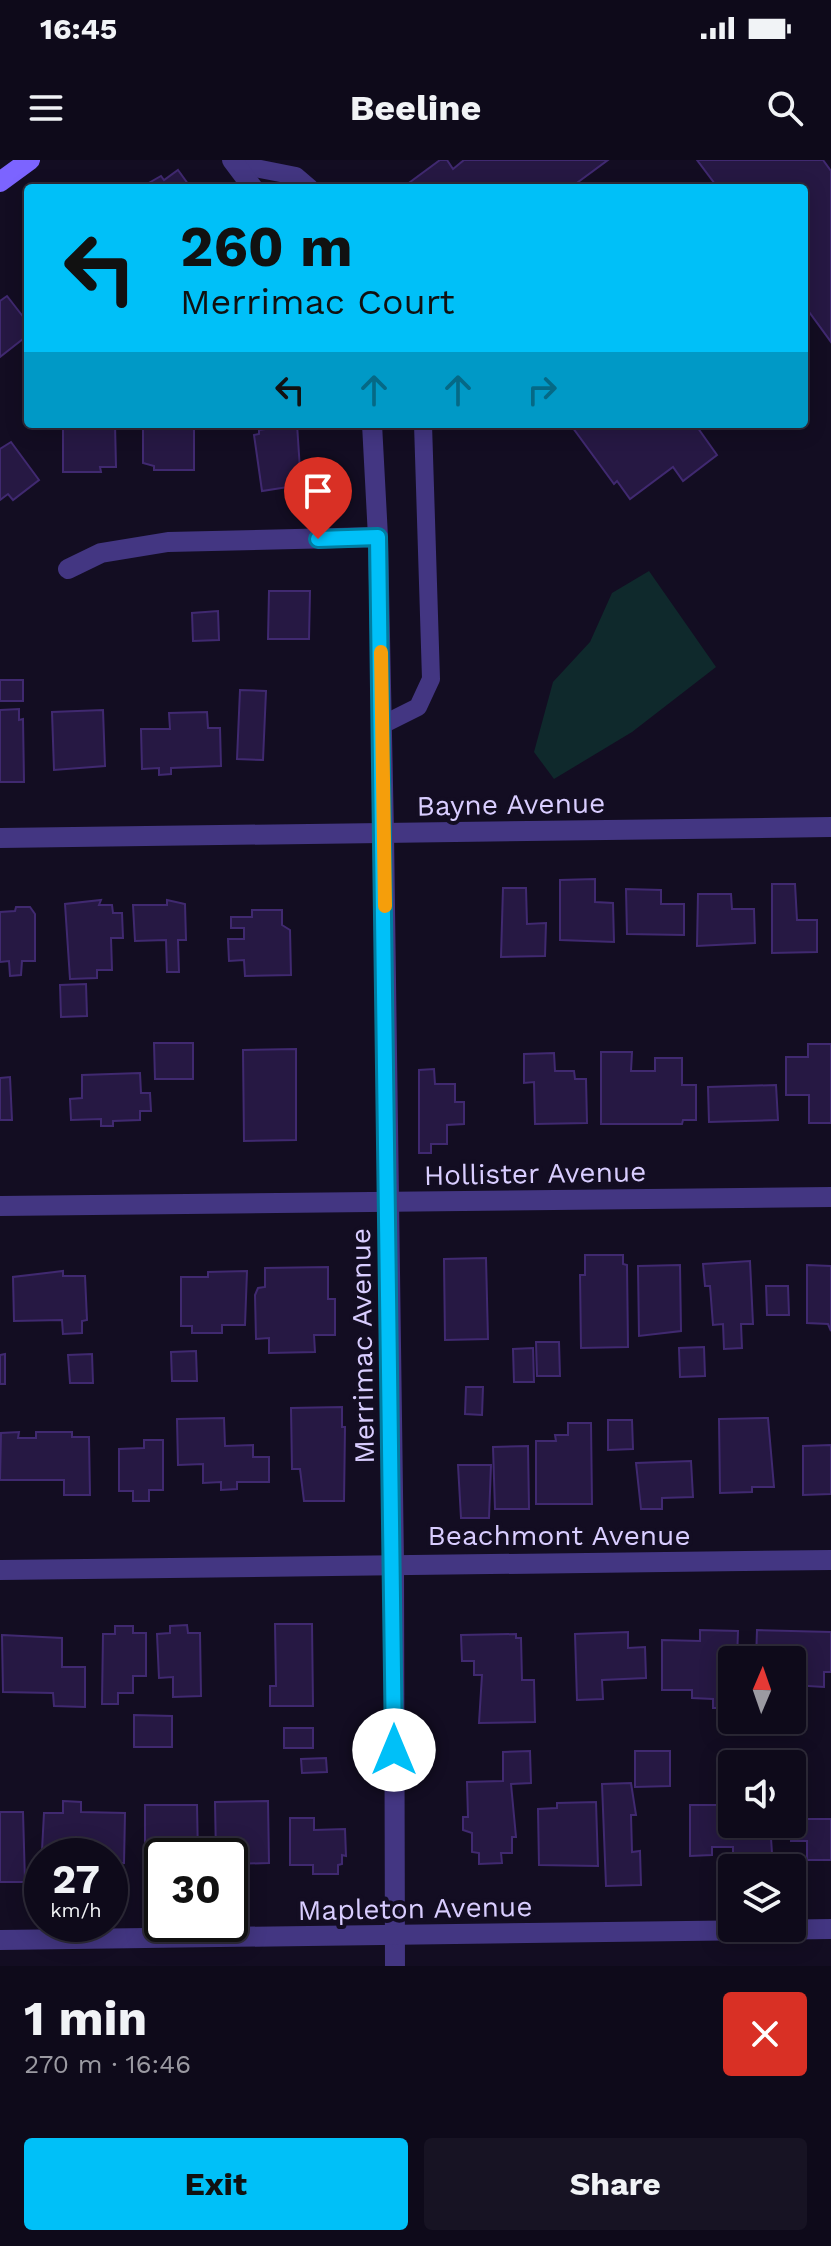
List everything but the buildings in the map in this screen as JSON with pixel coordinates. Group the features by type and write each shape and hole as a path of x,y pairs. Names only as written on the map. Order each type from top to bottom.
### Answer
{"main road":[{"path":"0,182 30,160"}],"street":[{"path":"234,162 250,184"},
{"name":"Merrimac Avenue","path":"372,428 378,537 384,834 394,1564 395,1966"},
{"path":"68,569 101,553 168,542 378,537"},
{"name":"Bayne Avenue","path":"0,838 831,827"},
{"name":"Hollister Avenue","path":"0,1206 831,1197"},
{"name":"Beachmont Avenue","path":"0,1570 831,1560"},
{"name":"Mapleton Avenue","path":"0,1940 831,1929"}],"lane":[{"path":"234,162 296,176 305,184"},
{"path":"382,725 418,707 431,679 423,428"}],"green space":[{"path":"649,571 716,667 632,732 554,779 534,752 553,682 590,642 612,593"}],"slow traffic":[{"path":"381,652 385,906"}],"route":[{"path":"318,539 378,537 394,1564 394,1750"}]}
